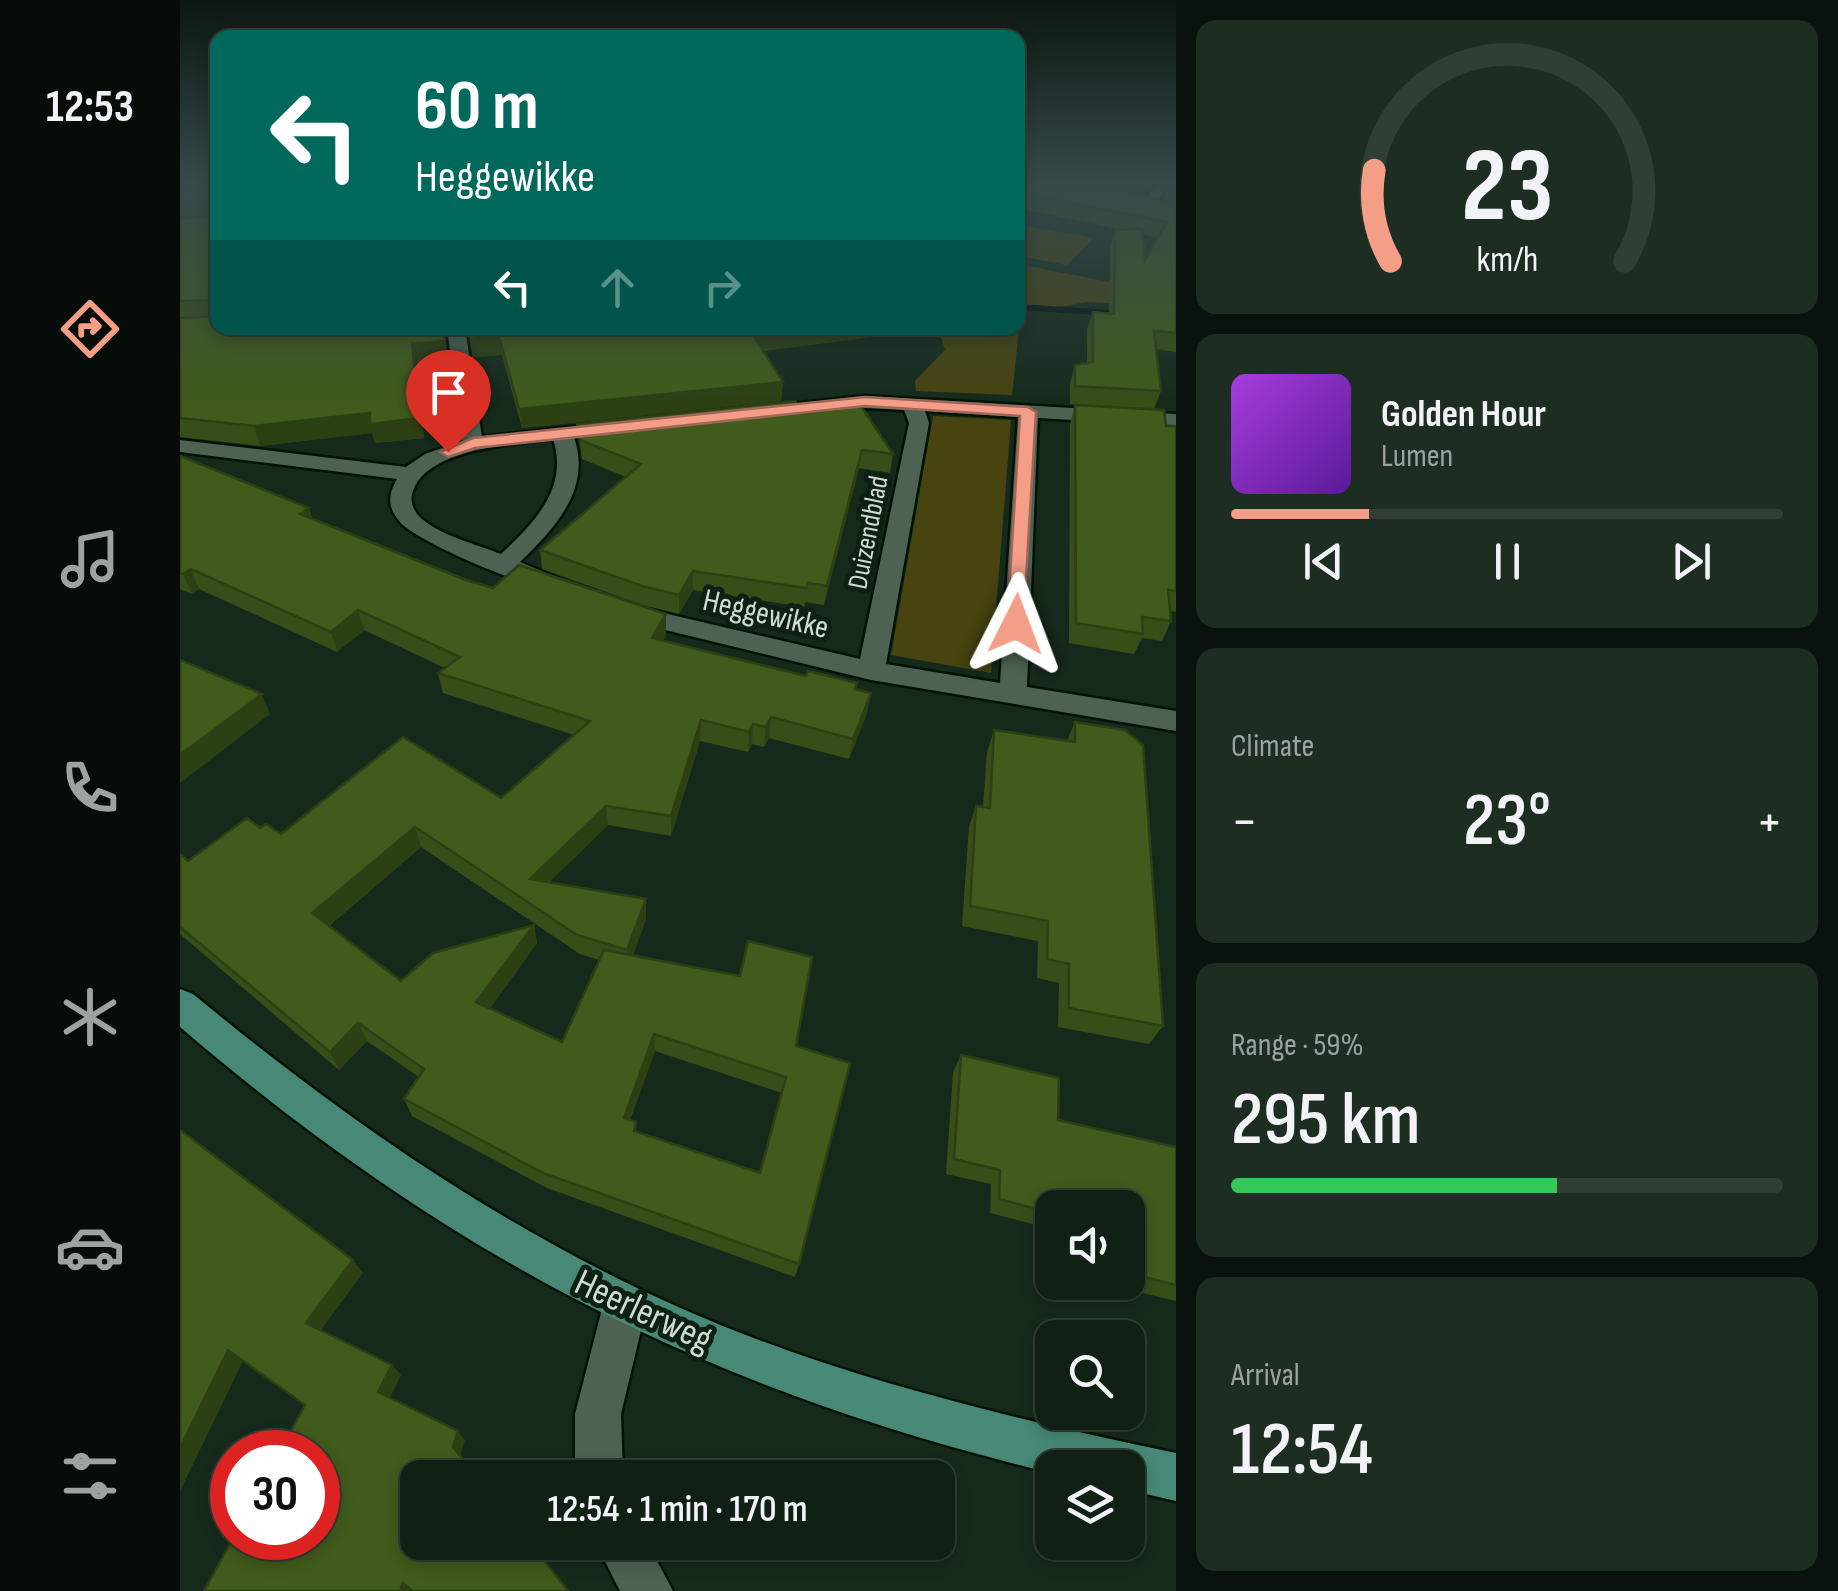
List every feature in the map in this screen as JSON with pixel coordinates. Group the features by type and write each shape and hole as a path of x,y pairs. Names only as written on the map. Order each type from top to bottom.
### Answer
{"main road":[{"name":"Heerlerweg","path":"180,1005 311,1116 436,1201 626,1305 853,1396 1032,1446 1176,1476"}],"street":[{"path":"457,335 473,443"},
{"path":"732,416 865,402 1176,420"},
{"name":"Duizendblad","path":"871,672 919,424 912,404"},
{"path":"1012,695 1028,412"},
{"path":"180,446 411,474 422,464 473,443 638,426"},
{"path":"502,566 545,525 567,487 570,451 562,434"},
{"name":"Heggewikke","path":"411,474 402,488 401,502 407,519 440,541 635,616 871,672 1176,721"},
{"path":"598,1460 598,1414 626,1305"},
{"path":"630,1560 648,1591"}],"shaded area":[{"path":"1025,254 1078,254 1067,265 1025,257"},
{"path":"1025,265 1175,295 1175,306 1087,302 1025,309"},
{"path":"940,335 1018,335 1012,395 916,391 915,381 945,350"},
{"path":"933,416 1011,420 991,673 891,655"}],"building":[{"path":"180,254 210,254 210,300 180,301"},
{"path":"1115,254 1144,254 1145,260 1148,254 1176,254 1176,333 1154,331 1161,391 1075,386 1075,365 1093,362 1093,312 1114,314"},
{"path":"210,316 210,335 443,335 444,341 412,344 420,418 370,424 370,413 254,426 180,418 180,318"},
{"path":"470,335 753,335 783,382 519,409 499,336 471,339"},
{"path":"795,401 802,413 861,406 893,454 862,450 827,586 808,583 806,588 693,571 679,595 540,550 641,464 580,440 577,424"},
{"path":"1075,405 1164,410 1166,426 1176,426 1176,591 1168,590 1171,621 1142,617 1143,634 1076,623"},
{"path":"180,456 309,508 300,514 466,580 493,588 519,565 666,614 652,638 806,676 808,671 857,683 855,689 871,693 853,739 771,717 766,727 753,724 749,732 701,720 671,816 606,806 530,879 646,899 627,950 577,935 415,827 312,913 401,981 433,953 534,925 476,1002 562,1042 604,950 740,976 748,941 812,957 796,1046 850,1063 799,1264 543,1173 404,1099 424,1069 358,1023 330,1052 180,927 180,854 188,861 247,818 260,828 266,824 281,834 403,737 501,798 590,721 438,673 460,657 358,610 331,632 191,569 180,573","holes":["654,1034 786,1077 760,1173 634,1131 636,1122 624,1118"]},
{"path":"180,660 262,694 180,755"},
{"path":"1075,722 1125,730 1143,745 1163,1026 1069,1008 1069,964 1047,959 1048,921 970,906 976,806 990,808 994,730 1075,742"},
{"path":"961,1055 1059,1078 1058,1120 1176,1147 1176,1285 1145,1277 1145,1190 1035,1190 1035,1209 999,1199 1000,1170 954,1159"},
{"path":"180,1130 353,1260 306,1323 392,1365 378,1392 458,1431 453,1447 463,1460 400,1460 400,1560 544,1560 568,1591 412,1591 403,1583 400,1591 204,1591 221,1560 340,1560 340,1430 291,1430 305,1405 228,1350 180,1448"}],"waterway":[{"path":"1025,307 1127,314"}],"route":[{"path":"448,452 473,443 865,402 1028,412 1016,624"}]}
